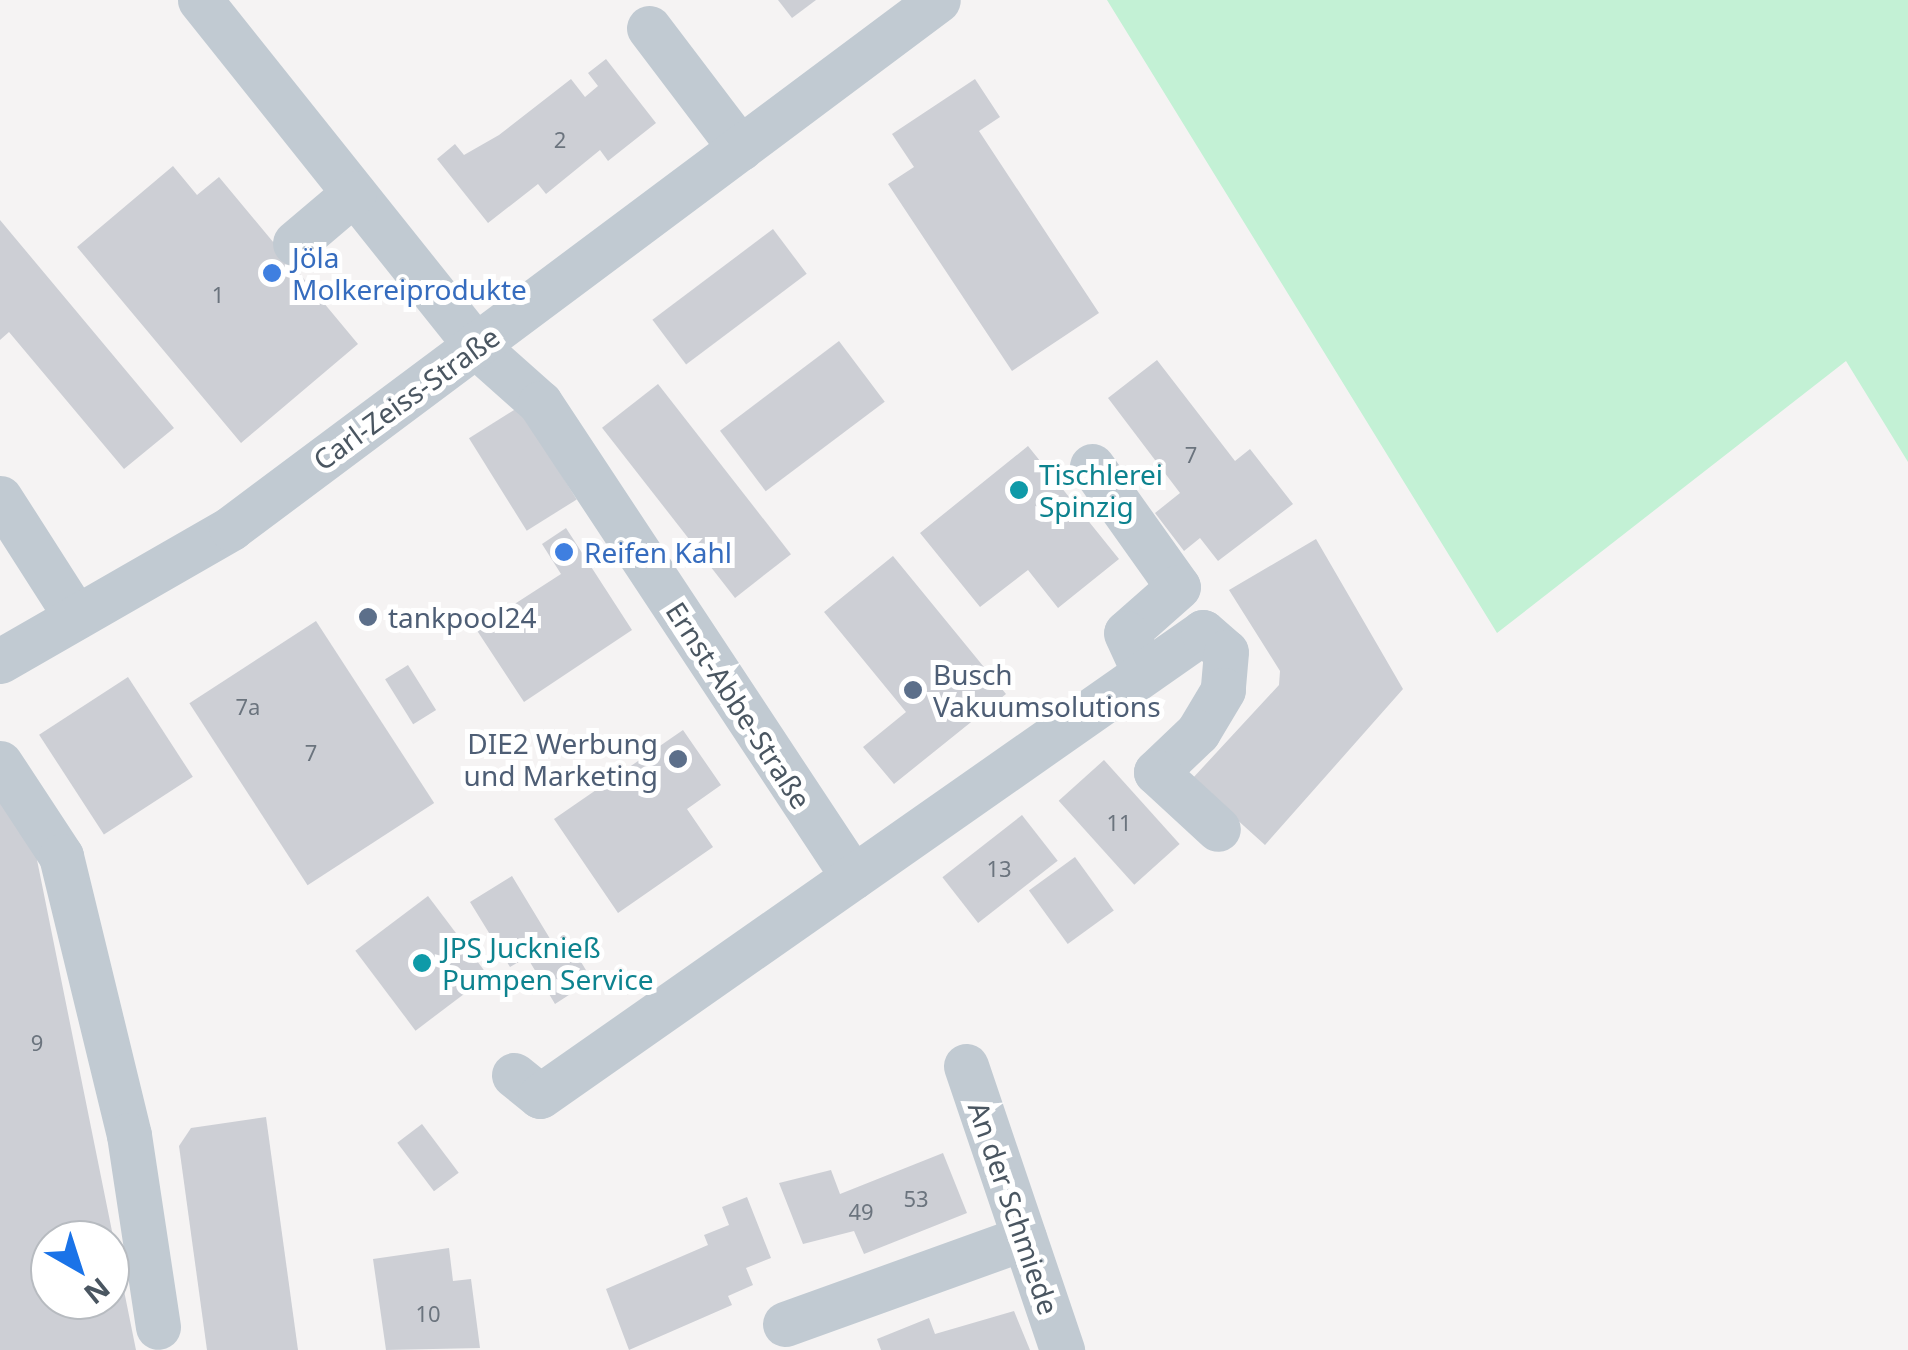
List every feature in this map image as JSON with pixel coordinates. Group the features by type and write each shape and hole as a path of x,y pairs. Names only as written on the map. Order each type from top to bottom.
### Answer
{"street":[{"name":"Ernst-Abbe-Straße","path":"200,0 477,346 540,403 853,877"},
{"name":"Carl-Zeiss-Straße","path":"0,661 231,528 938,0"},
{"path":"649,28 740,148"},
{"path":"294,243 354,193"},
{"path":"1092,466 1178,587 1126,632 1143,670"},
{"path":"0,498 76,617"},
{"path":"514,1074 540,1096 1143,670 1204,632 1226,652 1223,690 1198,732 1156,772 1218,829"},
{"path":"0,763 61,856 129,1135 158,1327"},
{"name":"An der Schmiede","path":"966,1066 1062,1350"},
{"path":"785,1324 1024,1238"}],"green space":[{"path":"1107,0 1908,0 1908,462 1846,361 1497,633"}],"building":[{"path":"778,0 816,0 792,18"},
{"path":"606,59 656,123 608,161 600,150 546,194 538,184 488,223 437,159 455,144 464,155 499,135 571,79 585,97 598,86 588,73"},
{"path":"975,79 1000,117 979,131 1099,313 1012,371 888,184 914,167 892,134"},
{"path":"173,166 197,195 219,177 358,344 241,443 77,247"},
{"path":"0,220 174,428 124,469 9,332 0,340"},
{"path":"773,229 807,274 686,365 652,320"},
{"path":"839,341 885,402 766,491 720,431"},
{"path":"1157,360 1235,461 1250,449 1293,504 1218,561 1200,538 1184,551 1155,513 1180,493 1108,398"},
{"path":"658,384 791,554 735,598 602,428"},
{"path":"519,407 577,499 527,531 469,438"},
{"name":"Tischlerei Spinzig","path":"1028,446 1119,559 1058,608 1028,570 980,607 920,533"},
{"path":"566,528 632,630 524,702 476,629 561,574 542,544"},
{"path":"1316,539 1403,689 1265,845 1192,779 1279,685 1280,671 1229,590"},
{"path":"893,556 1006,694 894,784 863,747 906,712 824,612"},
{"path":"316,621 434,803 308,885 189,703"},
{"path":"408,665 436,710 413,724 385,679"},
{"path":"128,677 193,777 104,835 39,735"},
{"path":"683,730 721,785 687,809 713,847 618,913 554,819"},
{"path":"1104,760 1180,844 1134,885 1059,801"},
{"path":"0,779 34,845 110,1220 30,1220 30,1320 130,1320 136,1350 0,1350"},
{"path":"1022,815 1058,861 978,923 942,877"},
{"path":"1075,857 1114,910 1068,944 1029,891"},
{"path":"512,876 552,942 564,934 592,980 555,1004 527,957 510,967 470,902"},
{"name":"JPS Jucknieß Pumpen Service","path":"428,896 488,976 416,1031 355,951"},
{"path":"266,1117 298,1350 207,1350 179,1146 191,1128"},
{"path":"422,1124 459,1173 434,1191 397,1143"},
{"path":"943,1153 967,1213 864,1254 854,1231 803,1244 779,1183 831,1170 840,1194"},
{"path":"747,1197 771,1258 746,1268 753,1285 728,1296 732,1305 629,1350 606,1289 708,1245 704,1235 729,1225 722,1207"},
{"path":"449,1248 453,1281 471,1279 480,1348 386,1350 373,1259"},
{"path":"1014,1311 1030,1350 881,1350 877,1339 929,1318 935,1334"}],"place":[{"name":"Jöla Molkereiprodukte","path":"272,273"},
{"name":"Tischlerei Spinzig","path":"1019,490"},
{"name":"Reifen Kahl","path":"564,552"},
{"name":"tankpool24","path":"368,617"},
{"name":"Busch Vakuumsolutions","path":"913,690"},
{"name":"DIE2 Werbung und Marketing","path":"678,759"},
{"name":"JPS Jucknieß Pumpen Service","path":"422,963"}]}
